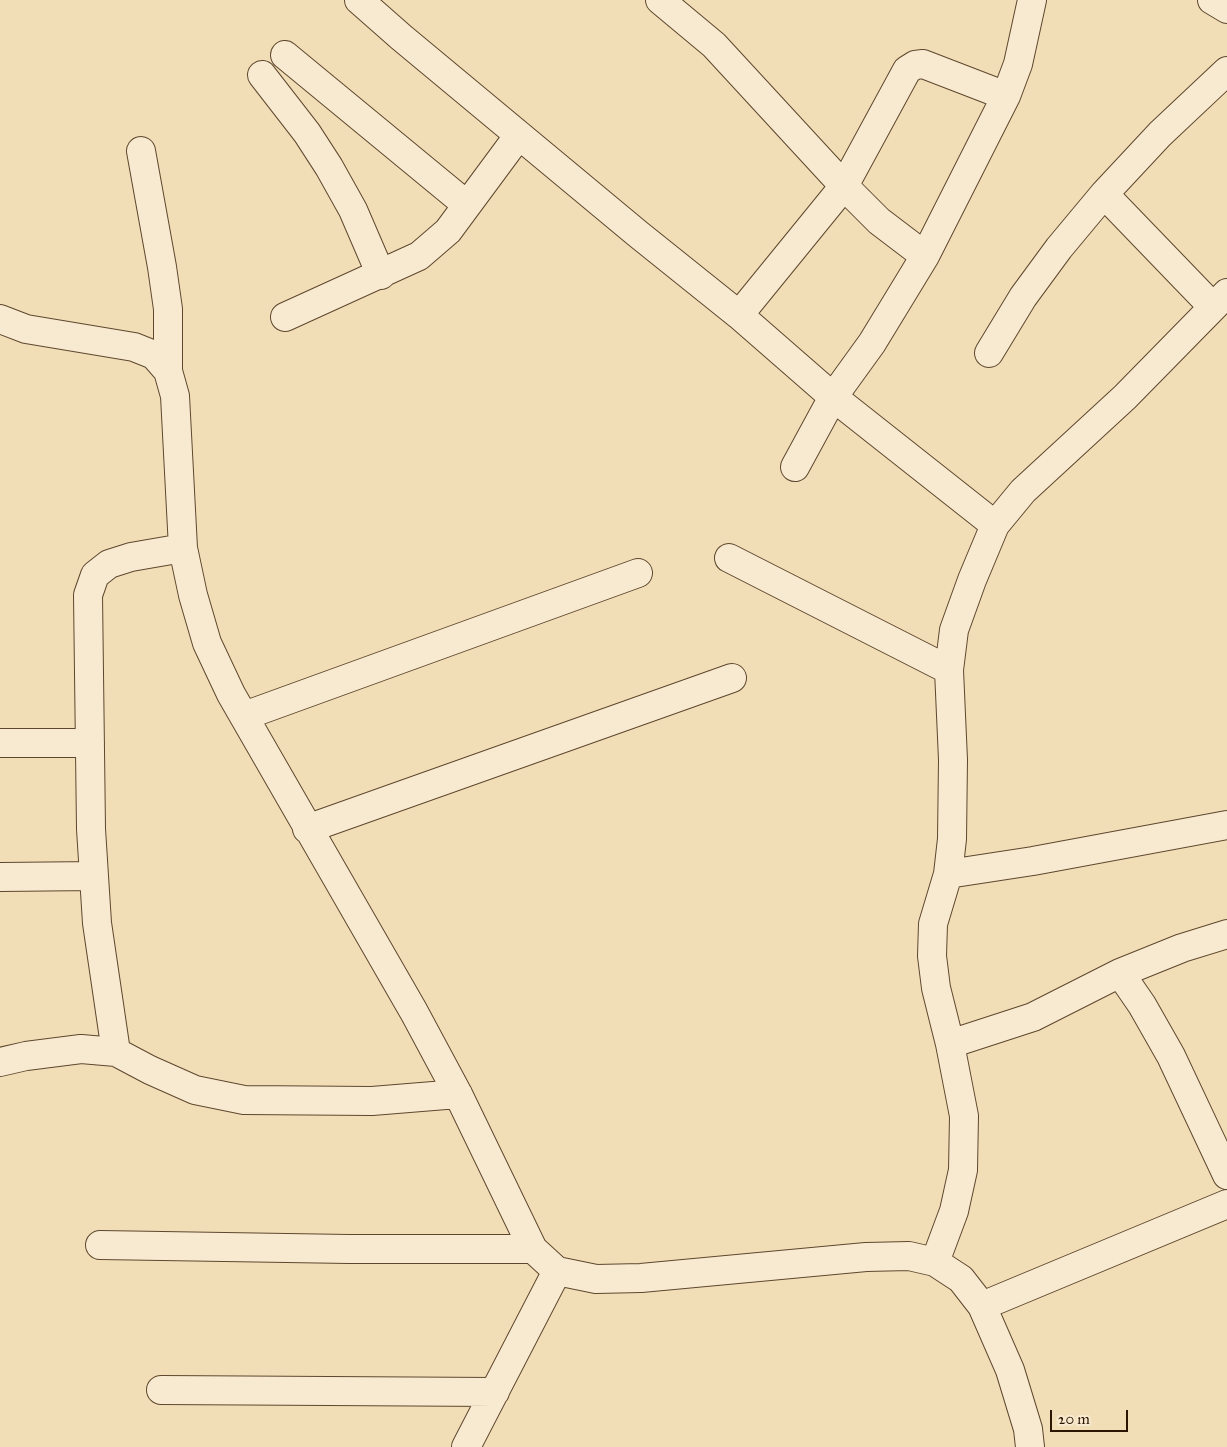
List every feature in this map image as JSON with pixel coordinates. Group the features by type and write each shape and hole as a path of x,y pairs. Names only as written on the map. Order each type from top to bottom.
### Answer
{"street":[{"path":"359,0 631,228 739,315 833,397 995,525"},
{"path":"660,0 714,45 844,186 879,221 925,256"},
{"path":"795,467 833,397 872,343 925,256 1006,96 1018,64 1032,0"},
{"path":"1212,0 1227,9"},
{"path":"285,55 467,205"},
{"path":"739,315 844,186 907,70 915,65 924,64 1006,96"},
{"path":"989,352 1059,248 1104,194 1160,134 1227,71"},
{"path":"262,75 307,133 329,167 353,210 381,275"},
{"path":"285,317 420,256 448,231 520,134"},
{"path":"141,151 168,309 168,371 175,396 183,548 193,595 207,643 231,694 414,1012 458,1094 533,1249 557,1271 596,1279 641,1278 866,1256 909,1256 935,1262 962,1279 982,1306 1010,1370 1028,1429 1030,1447"},
{"path":"935,1262 954,1212 963,1170 964,1116 950,1044 936,988 932,956 933,924 948,874 952,839 953,760 950,670 954,630 995,525 1023,491 1124,397 1220,300 1104,194"},
{"path":"0,319 26,329 134,347 154,355 168,371"},
{"path":"116,1052 97,923 91,829 88,595 95,575 109,564 131,556 183,548"},
{"path":"730,558 950,670"},
{"path":"244,716 638,573"},
{"path":"307,829 732,678"},
{"path":"0,743 90,743"},
{"path":"948,874 1033,861 1227,825"},
{"path":"0,877 94,876"},
{"path":"950,1044 1033,1017 1120,973 1182,948 1227,934"},
{"path":"1120,973 1142,1004 1171,1056 1227,1175"},
{"path":"0,1062 26,1056 81,1049 116,1052 195,1090 244,1100 372,1101 458,1094"},
{"path":"982,1306 1227,1204"},
{"path":"100,1245 349,1249 533,1249"},
{"path":"466,1447 557,1271"},
{"path":"161,1390 496,1392"}]}
